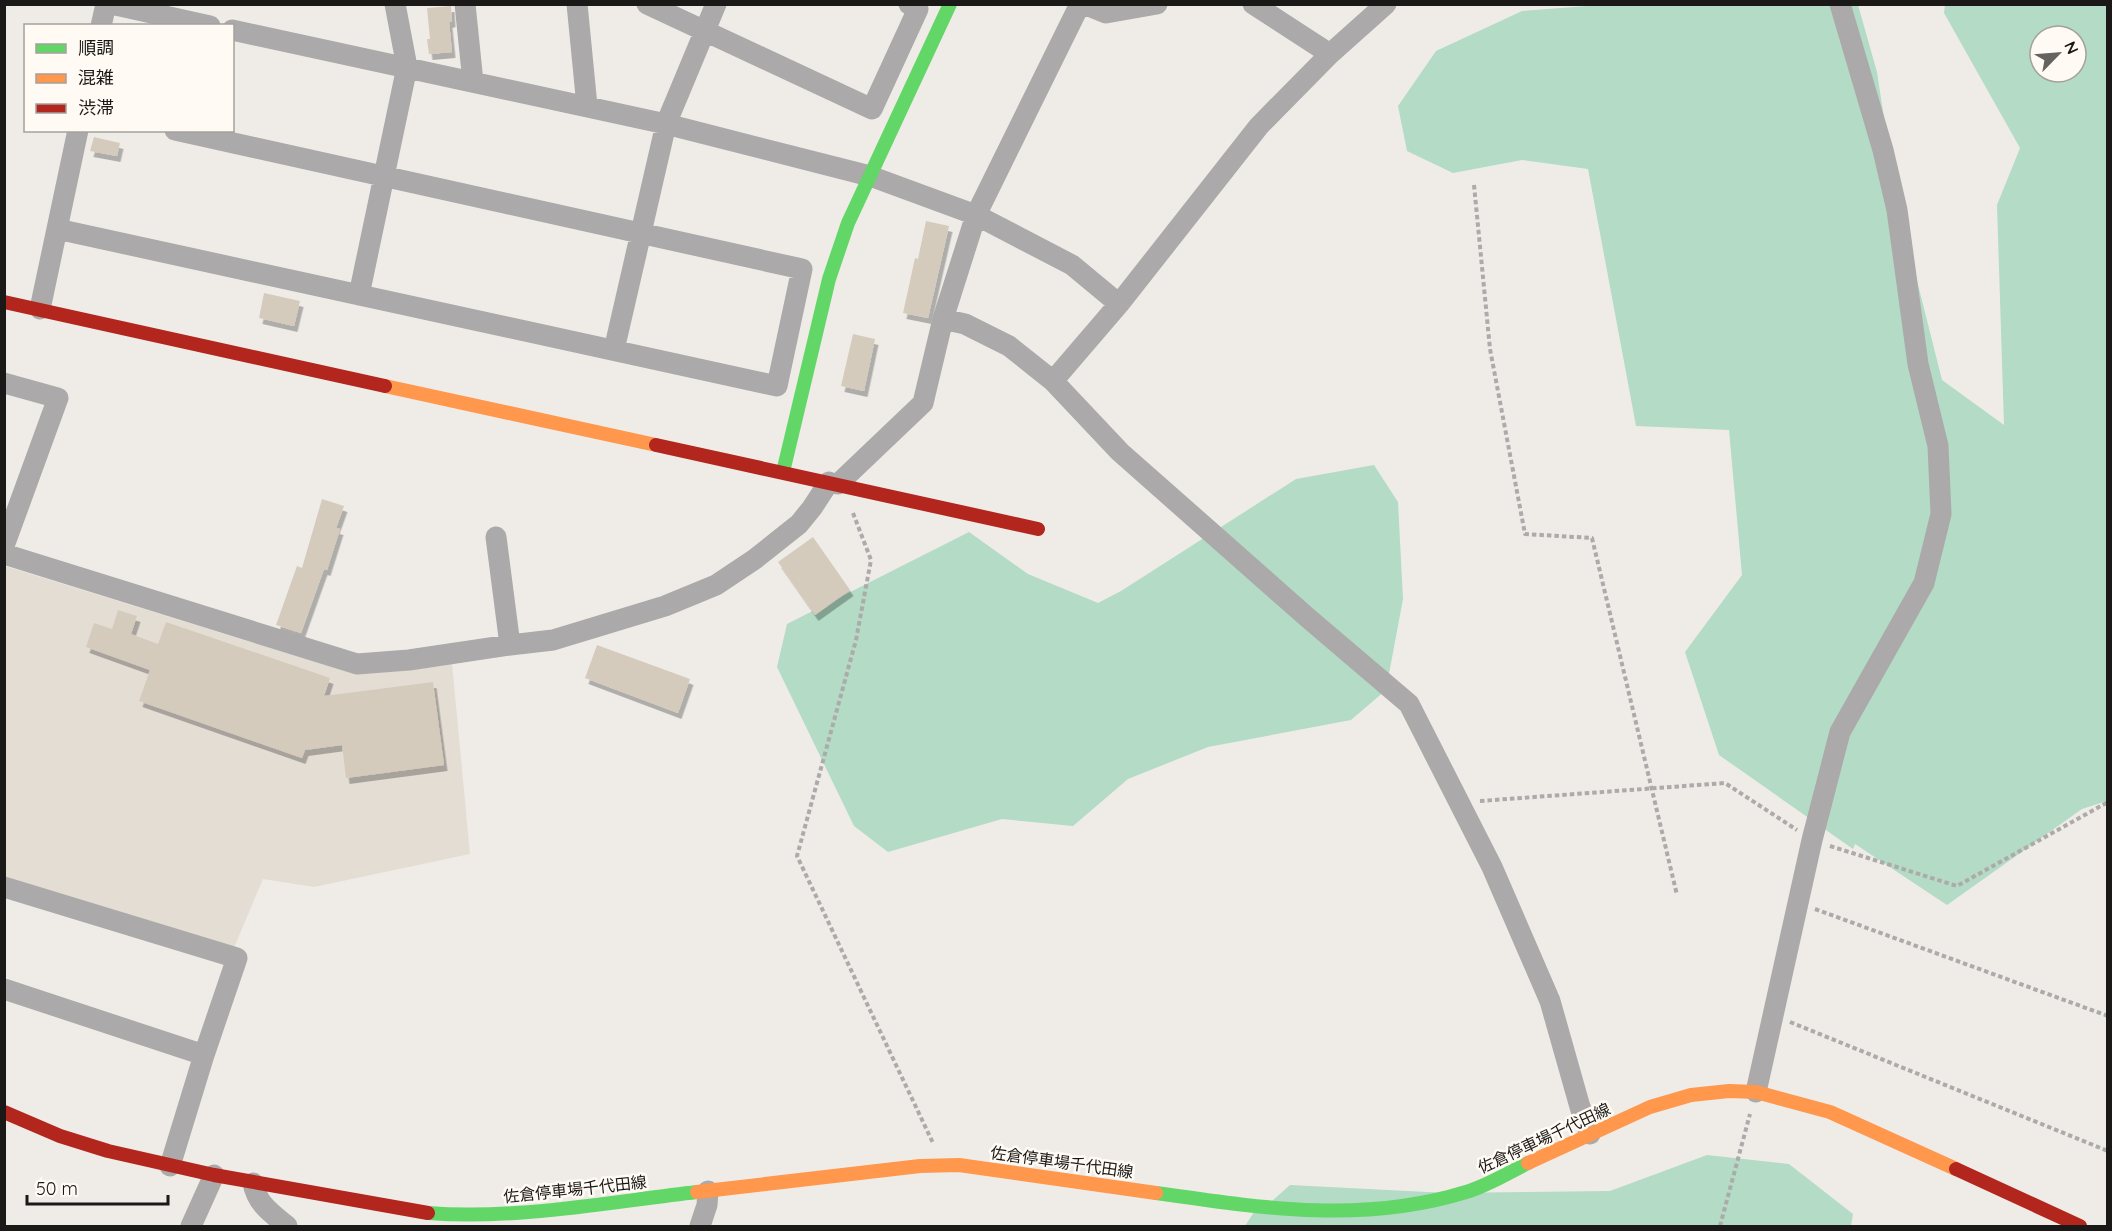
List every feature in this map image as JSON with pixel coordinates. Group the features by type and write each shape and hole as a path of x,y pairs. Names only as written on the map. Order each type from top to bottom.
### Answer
{"main road":[{"path":"783,472 829,279 848,223 950,4"},
{"path":"4,302 1038,529"},
{"name":"佐倉停車場千代田線","path":"4,1112 69,1139 170,1166 424,1213 450,1215 507,1214 943,1165 960,1165 1264,1208 1335,1212 1400,1207 1467,1192 1519,1170 1650,1107 1690,1095 1730,1091 1756,1092 1830,1112 2080,1227"}],"street":[{"path":"101,24 106,4"},
{"path":"111,4 201,24"},
{"path":"359,295 407,68 394,4"},
{"path":"465,4 473,82"},
{"path":"577,4 587,106"},
{"path":"647,4 872,109 918,9 909,4"},
{"path":"614,350 666,124 716,4"},
{"path":"4,554 357,664 409,660 553,640 665,606 716,585 755,560 800,524 833,483 923,403 943,319 976,215 1082,4 1106,14 1156,4"},
{"path":"1253,4 1330,54"},
{"path":"1053,381 1119,304 1259,126 1330,54 1386,4"},
{"path":"1756,1092 1812,840 1840,732 1924,583 1941,514 1938,446 1918,364 1897,210 1883,150 1840,4"},
{"path":"234,30 666,124 870,176 976,215 1072,265 1119,304"},
{"path":"40,309 78,132"},
{"path":"57,228 777,386 802,269 184,132"},
{"path":"943,319 965,324 1009,346 1053,381 1120,452 1409,704 1492,867 1550,1001 1580,1107 1590,1134"},
{"path":"4,383 58,398 4,546"},
{"path":"496,537 510,645"},
{"path":"4,887 237,958 170,1166"},
{"path":"4,989 204,1055"},
{"path":"191,1227 214,1175"},
{"path":"253,1183 261,1205 287,1227"},
{"path":"700,1227 707,1205 708,1191"}],"path":[{"path":"1474,185 1490,349 1525,534 1592,538 1677,895"},
{"path":"833,483 858,523 871,560 856,640 797,856 943,1165"},
{"path":"1458,802 1725,783 1812,840 1958,886 2108,802"},
{"path":"1798,902 2108,1016"},
{"path":"1773,1015 2108,1151"},
{"path":"1720,1227 1756,1092"}],"shaded area":[{"path":"5,566 354,674 452,663 470,854 314,887 263,879 233,950 5,877"}],"green space":[{"path":"1614,4 1858,5 1877,72 1896,197 1942,380 2004,425 1997,205 2020,148 1944,13 1945,5 2107,5 2107,801 2082,809 1947,905 1855,844 1853,849 1719,755 1685,652 1742,575 1729,430 1636,426 1588,169 1522,160 1453,173 1407,151 1398,106 1436,51 1522,11"},
{"path":"1374,465 1398,502 1403,599 1386,690 1351,720 1208,747 1128,779 1073,826 1002,819 888,852 854,826 777,667 787,624 969,532 1028,574 1098,603 1121,591 1296,479"},
{"path":"1707,1155 1789,1164 1853,1214 1851,1226 1245,1226 1254,1212 1264,1208 1290,1185 1447,1193 1610,1191"}],"building":[{"path":"451,6 452,21 449,22 452,52 429,54 427,8"},
{"path":"94,137 120,143 117,156 90,151"},
{"path":"926,221 949,226 928,318 903,313"},
{"path":"264,293 300,301 294,326 259,318"},
{"path":"853,334 875,339 864,391 841,386"},
{"path":"322,499 344,506 336,528 340,529 327,570 324,569 301,633 276,625 297,566 302,568"},
{"path":"813,537 850,590 815,615 778,562"},
{"path":"118,610 137,616 131,634 158,644 166,622 330,678 324,696 433,682 444,765 346,778 342,745 305,750 302,758 139,701 150,670 86,647 94,623 112,629"},
{"path":"597,645 690,679 678,713 585,678"}],"traffic: fast":[{"path":"783,472 829,279 848,223 950,4"},
{"path":"1156,1193 1273,1208 1312,1210 1389,1208 1427,1202 1466,1192 1490,1183 1528,1163"},
{"path":"428,1213 461,1215 529,1212 697,1192"}],"traffic: slow":[{"path":"385,386 656,445"},
{"path":"1528,1163 1650,1107 1691,1095 1729,1091 1756,1092 1830,1112 1956,1169"},
{"path":"697,1192 920,1166 959,1165 1156,1193"}],"traffic: jam":[{"path":"4,302 385,386"},
{"path":"656,445 1038,529"},
{"path":"4,1112 60,1136 108,1151 214,1175 428,1213"},
{"path":"1956,1169 2080,1226"}]}
